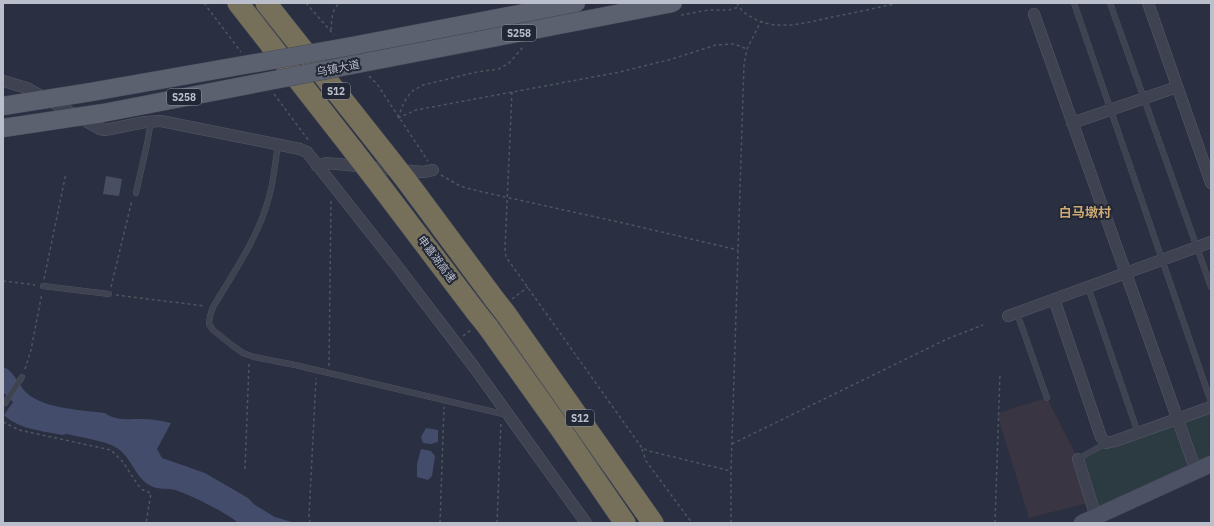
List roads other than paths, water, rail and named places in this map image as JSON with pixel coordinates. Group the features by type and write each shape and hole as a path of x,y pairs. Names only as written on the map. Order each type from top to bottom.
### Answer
{"highway":[{"name":"申嘉湖高速","path":"238,3 373,176 482,320 562,431 625,523"},
{"name":"申嘉湖高速","path":"266,3 406,180 501,307 653,523"}],"main road":[{"name":"乌镇大道","path":"3,106 344,48 576,3"},
{"name":"乌镇大道","path":"3,128 103,113 675,9"}],"street":[{"path":"1148,3 1211,183"},
{"path":"1034,14 1196,471"},
{"path":"3,81 27,88 100,129 112,129 151,121 169,122 300,149 307,152 402,272 474,367 505,415 586,523"},
{"path":"1072,123 1177,87"},
{"path":"317,166 326,163 423,172 433,170"},
{"path":"1012,314 1211,242"},
{"path":"1054,299 1101,437 1106,443 1138,433 1211,406"},
{"path":"1078,459 1089,520 1211,464"}],"lane":[{"path":"1074,3 1211,402"},
{"path":"1110,3 1211,287"},
{"path":"136,194 151,121"},
{"path":"278,145 270,196 253,239 213,307 209,324 213,330 233,346 250,356 505,415"},
{"path":"43,286 109,294"},
{"path":"1088,287 1138,433"},
{"path":"1012,314 1047,398"},
{"path":"5,402 22,377"},
{"path":"1078,459 1106,443"}],"water":[{"path":"3,367 14,375 28,394 44,403 75,410 105,413 109,416 118,418 149,419 171,423 157,449 162,458 205,473 248,498 255,505 275,517 295,523 238,523 218,510 189,496 175,490 157,488 146,483 126,456 111,445 96,440 67,434 62,435 39,431 10,420 4,415 13,402 3,392"},
{"path":"426,428 438,430 438,442 431,444 423,443 421,437"},
{"path":"421,449 431,451 435,456 432,476 428,480 417,477 417,464"}],"district":[{"name":"白马墩村","path":"1085,212"}]}
